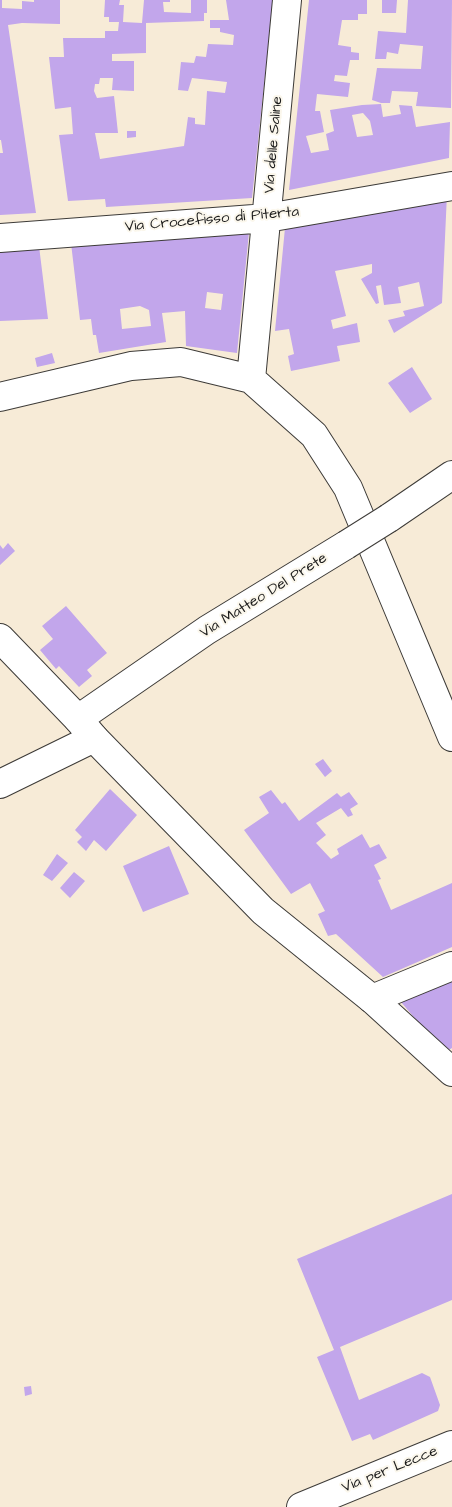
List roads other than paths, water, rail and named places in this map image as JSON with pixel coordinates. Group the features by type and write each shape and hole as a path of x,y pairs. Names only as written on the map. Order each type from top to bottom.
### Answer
{"street":[{"name":"Via delle Saline","path":"251,379 287,0"},
{"name":"Via Crocefisso di Piterta","path":"0,238 267,218 452,186"},
{"path":"0,397 131,366 181,362 251,379 314,435 348,488 452,737"},
{"name":"Via Matteo Del Prete","path":"0,784 86,729 207,630 389,518 452,475"},
{"path":"0,638 263,911 372,999 452,1072"},
{"path":"372,999 452,966"},
{"name":"Via per Lecce","path":"301,1507 452,1445"}]}
